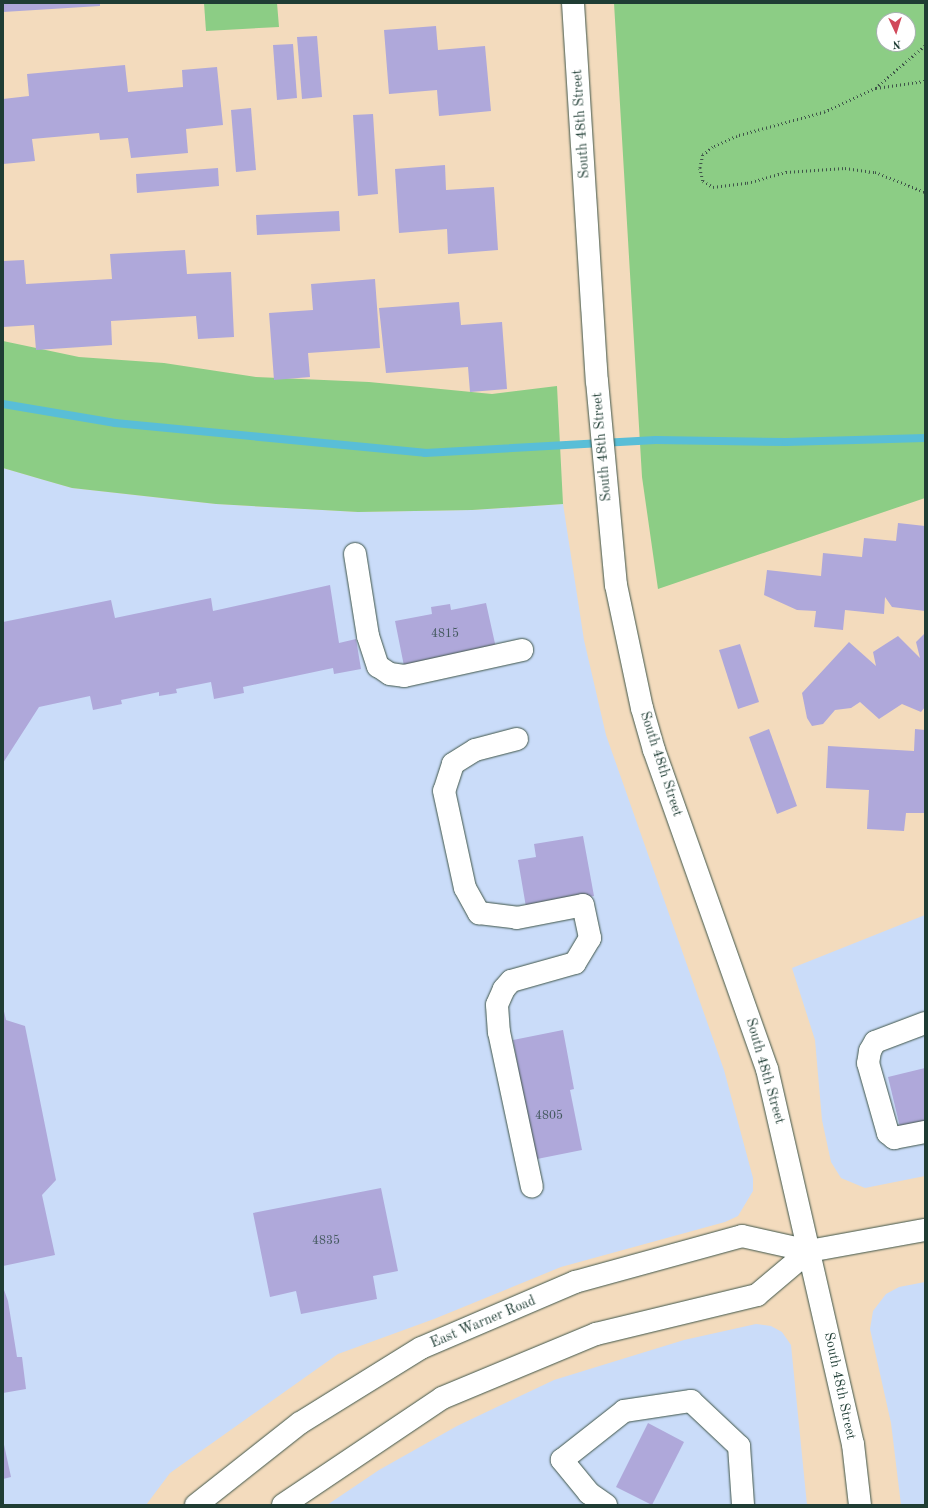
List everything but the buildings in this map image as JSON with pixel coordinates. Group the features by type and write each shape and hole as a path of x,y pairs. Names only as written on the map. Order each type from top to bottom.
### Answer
{"main road":[{"name":"South 48th Street","path":"573,3 597,381 616,585 642,708 654,750 767,1069 853,1444 860,1505"},
{"path":"355,554 368,636 378,666 390,674 404,676 522,650"},
{"path":"517,739 475,750 453,764 444,791 465,888 479,912 517,918 583,905 585,911 590,938 575,963 511,981 504,989 497,1006 499,1032 532,1187"},
{"path":"925,1023 875,1042 870,1051 868,1063 888,1133 894,1138 925,1132"},
{"name":"East Warner Road","path":"196,1505 300,1423 421,1348 568,1285 742,1236 809,1251 925,1230"},
{"name":"East Warner Road","path":"283,1505 442,1398 596,1334 757,1295 809,1251"},
{"path":"606,1505 589,1493 562,1460 624,1410 691,1401 738,1446 743,1505"}],"path":[{"path":"925,46 876,88 825,112 737,136 712,146 703,155 700,168 703,181 713,187 726,187 786,172 845,168 875,172 925,192"},
{"path":"876,88 925,81"}],"shaded area":[{"path":"3,468 72,488 216,504 358,512 472,510 563,504 584,640 606,735 724,1070 753,1178 753,1191 738,1216 725,1222 561,1267 434,1319 338,1354 170,1473 146,1505 3,1505"},
{"path":"925,915 925,1176 865,1188 841,1178 831,1162 822,1120 815,1040 792,968"},
{"path":"925,1282 925,1505 901,1505 891,1423 870,1329 873,1311 886,1294 899,1287"},
{"path":"756,1324 771,1326 782,1332 791,1345 807,1505 327,1505 379,1470 457,1426 554,1380 684,1340"}],"green space":[{"path":"204,3 277,3 279,27 206,31"},
{"path":"614,3 925,3 925,498 658,589 642,477"},
{"path":"3,341 79,357 164,363 256,377 369,382 492,394 557,386 563,504 472,510 358,512 216,504 72,488 44,480 3,468"}],"waterway":[{"path":"3,404 115,423 425,453 656,440 786,442 925,438"}]}
